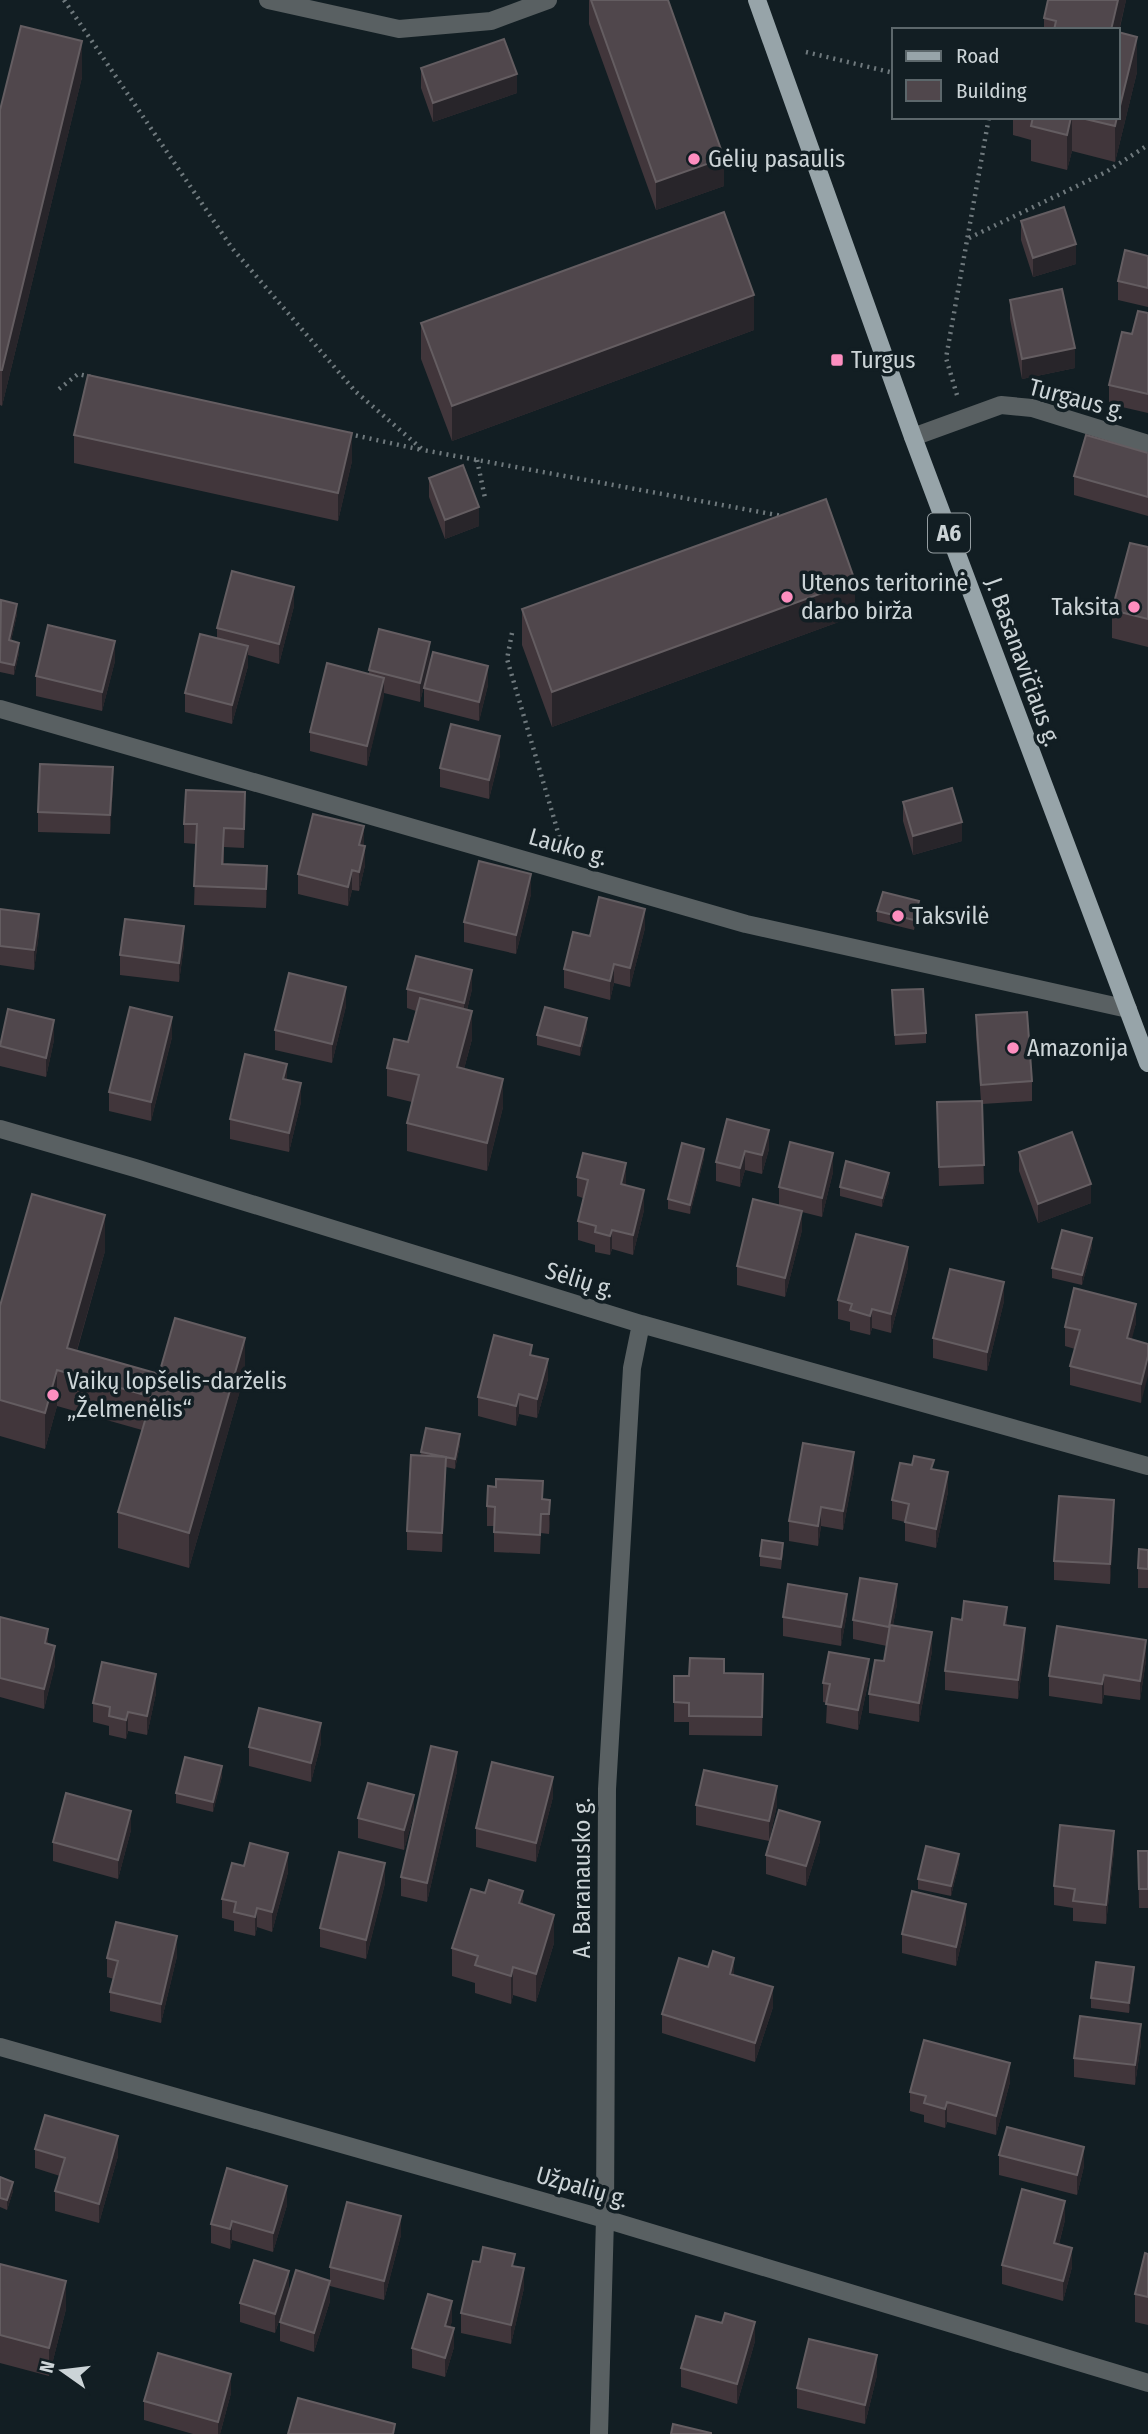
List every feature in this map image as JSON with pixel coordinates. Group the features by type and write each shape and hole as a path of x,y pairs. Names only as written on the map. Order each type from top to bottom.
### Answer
{"main road":[{"name":"J. Basanavičiaus g.","path":"757,0 913,437 1148,1063"}],"street":[{"path":"268,0 399,29 491,21 548,0"},
{"name":"Turgaus g.","path":"913,437 1001,405 1032,408 1148,444"},
{"name":"Lauko g.","path":"0,709 746,924 1128,1009"},
{"name":"Sėlių g.","path":"0,1129 640,1324 1148,1466"},
{"name":"A. Baranausko g.","path":"599,2434 605,2219 607,1789 632,1368 640,1324"},
{"name":"Užpalių g.","path":"0,2048 605,2219 1148,2383"}],"path":[{"path":"64,0 232,247 355,391 423,450"},
{"path":"802,51 892,73"},
{"path":"964,418 946,358 989,119"},
{"path":"968,239 1106,172 1148,145"},
{"path":"59,389 78,374 104,379"},
{"path":"344,432 423,450 793,518"},
{"path":"477,460 485,498"},
{"path":"512,633 507,659 560,839 553,869"}],"building":[{"path":"591,0 668,0 724,158 656,182"},
{"path":"1048,0 1118,0 1111,28 1054,28 1056,21 1044,18"},
{"path":"21,26 82,41 0,370 0,110"},
{"path":"1120,33 1137,37 1120,106"},
{"path":"504,39 517,74 433,103 421,68"},
{"path":"1033,119 1071,119 1067,135 1031,126"},
{"path":"1085,119 1117,119 1115,126"},
{"path":"1064,207 1076,244 1033,258 1021,221"},
{"path":"724,212 754,295 452,406 421,323"},
{"path":"1125,250 1148,256 1148,288 1118,281"},
{"path":"1062,289 1075,348 1022,359 1010,300"},
{"path":"1138,311 1148,313 1148,394 1109,385 1122,332 1132,334"},
{"path":"88,375 352,433 338,493 74,435"},
{"path":"1086,435 1148,453 1148,497 1074,476"},
{"path":"463,465 479,507 445,520 429,478"},
{"path":"826,499 855,581 552,692 522,609"},
{"path":"1130,543 1148,547 1148,619 1112,610"},
{"path":"232,571 294,587 279,644 217,628"},
{"path":"1,600 17,604 9,640 19,643 14,665 0,662"},
{"path":"48,625 115,641 102,692 36,676"},
{"path":"379,629 430,642 420,683 369,670"},
{"path":"200,634 248,646 232,705 185,693"},
{"path":"433,652 488,666 479,702 424,688"},
{"path":"327,663 384,678 367,746 310,732"},
{"path":"451,724 500,736 489,780 440,768"},
{"path":"40,764 113,767 110,815 38,812"},
{"path":"952,788 962,822 913,836 903,802"},
{"path":"186,790 245,792 244,829 224,828 222,864 267,866 266,889 194,886 197,824 184,824"},
{"path":"313,814 364,826 359,845 365,846 359,872 352,870 348,887 298,874"},
{"path":"479,861 531,874 516,935 464,922"},
{"path":"883,892 919,901 914,920 877,911"},
{"path":"599,897 645,909 630,968 614,964 610,981 564,969 573,932 590,936"},
{"path":"0,909 39,914 34,950 0,946"},
{"path":"125,919 184,926 179,963 120,955"},
{"path":"416,956 472,970 464,1003 407,989"},
{"path":"289,973 346,987 332,1044 275,1030"},
{"path":"923,989 926,1033 895,1035 892,990"},
{"path":"420,998 472,1011 457,1067 503,1079 487,1143 407,1123 419,1075 387,1068 394,1039 408,1042"},
{"path":"130,1007 172,1017 151,1102 109,1092"},
{"path":"545,1007 587,1018 580,1046 537,1035"},
{"path":"8,1009 54,1020 46,1058 0,1046"},
{"path":"1027,1012 1032,1081 981,1085 976,1015"},
{"path":"245,1054 287,1064 283,1079 301,1083 289,1133 230,1119"},
{"path":"982,1101 984,1165 939,1167 937,1102"},
{"path":"727,1119 769,1130 762,1155 745,1151 740,1168 716,1162"},
{"path":"1072,1132 1091,1184 1038,1204 1019,1152"},
{"path":"790,1142 833,1153 822,1198 779,1187"},
{"path":"682,1143 704,1149 690,1205 668,1199"},
{"path":"583,1153 626,1163 621,1184 644,1190 633,1235 612,1230 610,1236 595,1232 596,1226 578,1221 588,1180 577,1177"},
{"path":"846,1161 889,1173 882,1198 840,1187"},
{"name":"Vaikų lopšelis-darželis „Želmenėlis“","path":"32,1194 105,1215 67,1348 159,1374 175,1318 245,1338 189,1533 118,1512 152,1397 57,1370 45,1413 0,1400 0,1306"},
{"path":"753,1199 802,1211 785,1278 737,1266"},
{"path":"1062,1230 1092,1238 1082,1275 1052,1268"},
{"path":"856,1234 908,1247 891,1314 872,1309 870,1316 850,1310 852,1304 838,1300"},
{"path":"950,1269 1004,1282 987,1352 933,1338"},
{"path":"1074,1288 1136,1304 1127,1338 1148,1344 1141,1384 1070,1366 1080,1330 1065,1327"},
{"path":"494,1335 532,1345 530,1355 548,1359 537,1399 519,1394 516,1406 478,1397"},
{"path":"426,1428 460,1434 455,1459 421,1452"},
{"path":"803,1443 854,1452 843,1511 821,1507 818,1526 789,1521"},
{"path":"411,1455 446,1457 442,1533 407,1531"},
{"path":"914,1456 934,1460 931,1469 948,1472 936,1529 905,1522 909,1504 892,1500 900,1463 912,1465"},
{"path":"496,1479 543,1481 542,1499 550,1500 549,1514 541,1514 540,1535 494,1532 495,1507 487,1506 488,1486 496,1487"},
{"path":"1059,1496 1114,1500 1110,1564 1054,1561"},
{"path":"762,1540 783,1543 781,1559 760,1556"},
{"path":"1139,1549 1148,1550 1148,1569 1138,1568"},
{"path":"860,1578 897,1584 889,1627 853,1620"},
{"path":"788,1584 847,1594 841,1627 783,1617"},
{"path":"964,1601 1007,1607 1004,1625 1025,1628 1018,1680 945,1671 952,1618 962,1620"},
{"path":"0,1617 48,1629 45,1643 55,1646 44,1689 0,1678"},
{"path":"890,1625 932,1632 919,1703 869,1694 875,1660 884,1661"},
{"path":"1057,1626 1146,1640 1140,1681 1104,1675 1102,1684 1049,1676"},
{"path":"829,1652 869,1659 858,1710 826,1704 830,1684 823,1683"},
{"path":"690,1658 724,1659 724,1673 763,1674 762,1717 689,1716 689,1703 674,1702 674,1676 689,1676"},
{"path":"102,1662 156,1674 147,1716 128,1712 126,1720 109,1716 110,1707 93,1703"},
{"path":"259,1708 321,1723 311,1763 249,1747"},
{"path":"431,1746 457,1752 427,1883 401,1877"},
{"path":"185,1757 222,1766 213,1802 176,1793"},
{"path":"492,1762 553,1777 536,1843 476,1828"},
{"path":"704,1770 777,1786 769,1821 696,1805"},
{"path":"368,1783 414,1795 404,1830 358,1818"},
{"path":"66,1793 131,1811 118,1860 53,1842"},
{"path":"779,1810 820,1822 806,1866 766,1855"},
{"path":"1060,1825 1114,1831 1106,1905 1073,1901 1075,1889 1054,1886"},
{"path":"250,1843 288,1853 272,1912 257,1908 255,1917 234,1912 236,1902 222,1899 232,1863 244,1866"},
{"path":"926,1846 959,1854 951,1886 918,1879"},
{"path":"1138,1851 1148,1851 1148,1889 1139,1889"},
{"path":"339,1852 385,1863 366,1940 320,1928"},
{"path":"489,1880 523,1891 519,1903 554,1915 536,1974 513,1967 511,1976 475,1965 478,1956 452,1948 471,1889 485,1893"},
{"path":"912,1891 966,1904 956,1947 902,1934"},
{"path":"116,1922 177,1936 161,2004 110,1992 118,1961 107,1958"},
{"path":"713,1951 734,1958 730,1974 773,1987 755,2043 662,2014 679,1958 708,1967"},
{"path":"1096,1962 1134,1967 1129,2003 1091,1998"},
{"path":"1080,2016 1141,2024 1135,2065 1074,2058"},
{"path":"924,2040 1010,2063 996,2116 947,2102 945,2109 924,2103 926,2096 910,2092"},
{"path":"45,2115 118,2136 99,2204 55,2191 65,2158 35,2149"},
{"path":"1007,2127 1084,2147 1077,2175 999,2155"},
{"path":"227,2168 287,2186 273,2233 232,2221 230,2229 211,2224"},
{"path":"0,2177 13,2182 7,2200 0,2198"},
{"path":"1022,2189 1065,2201 1054,2243 1072,2248 1063,2281 1002,2265"},
{"path":"347,2202 401,2216 384,2281 330,2267"},
{"path":"483,2247 515,2254 512,2266 524,2268 511,2325 461,2313 473,2261 480,2262"},
{"path":"1145,2253 1148,2254 1148,2297 1135,2294"},
{"path":"254,2260 289,2271 275,2314 240,2303"},
{"path":"0,2264 66,2281 49,2348 0,2335"},
{"path":"296,2270 330,2281 314,2333 280,2322"},
{"path":"428,2294 452,2301 445,2326 454,2328 445,2358 412,2348"},
{"path":"725,2313 755,2322 737,2384 681,2368 696,2316 722,2323"},
{"path":"809,2339 877,2355 865,2405 797,2388"},
{"path":"158,2353 231,2374 218,2422 144,2401"},
{"path":"298,2398 395,2424 393,2434 288,2434"},
{"path":"673,2424 711,2433 711,2434 671,2434"}],"place":[{"name":"Gėlių pasaulis","path":"694,159"},
{"name":"Turgus","path":"837,360"},
{"name":"Utenos teritorinė darbo birža","path":"787,597"},
{"name":"Taksita","path":"1134,607"},
{"name":"Taksvilė","path":"898,916"},
{"name":"Amazonija","path":"1013,1048"},
{"name":"Vaikų lopšelis-darželis „Želmenėlis“","path":"53,1395"}]}
